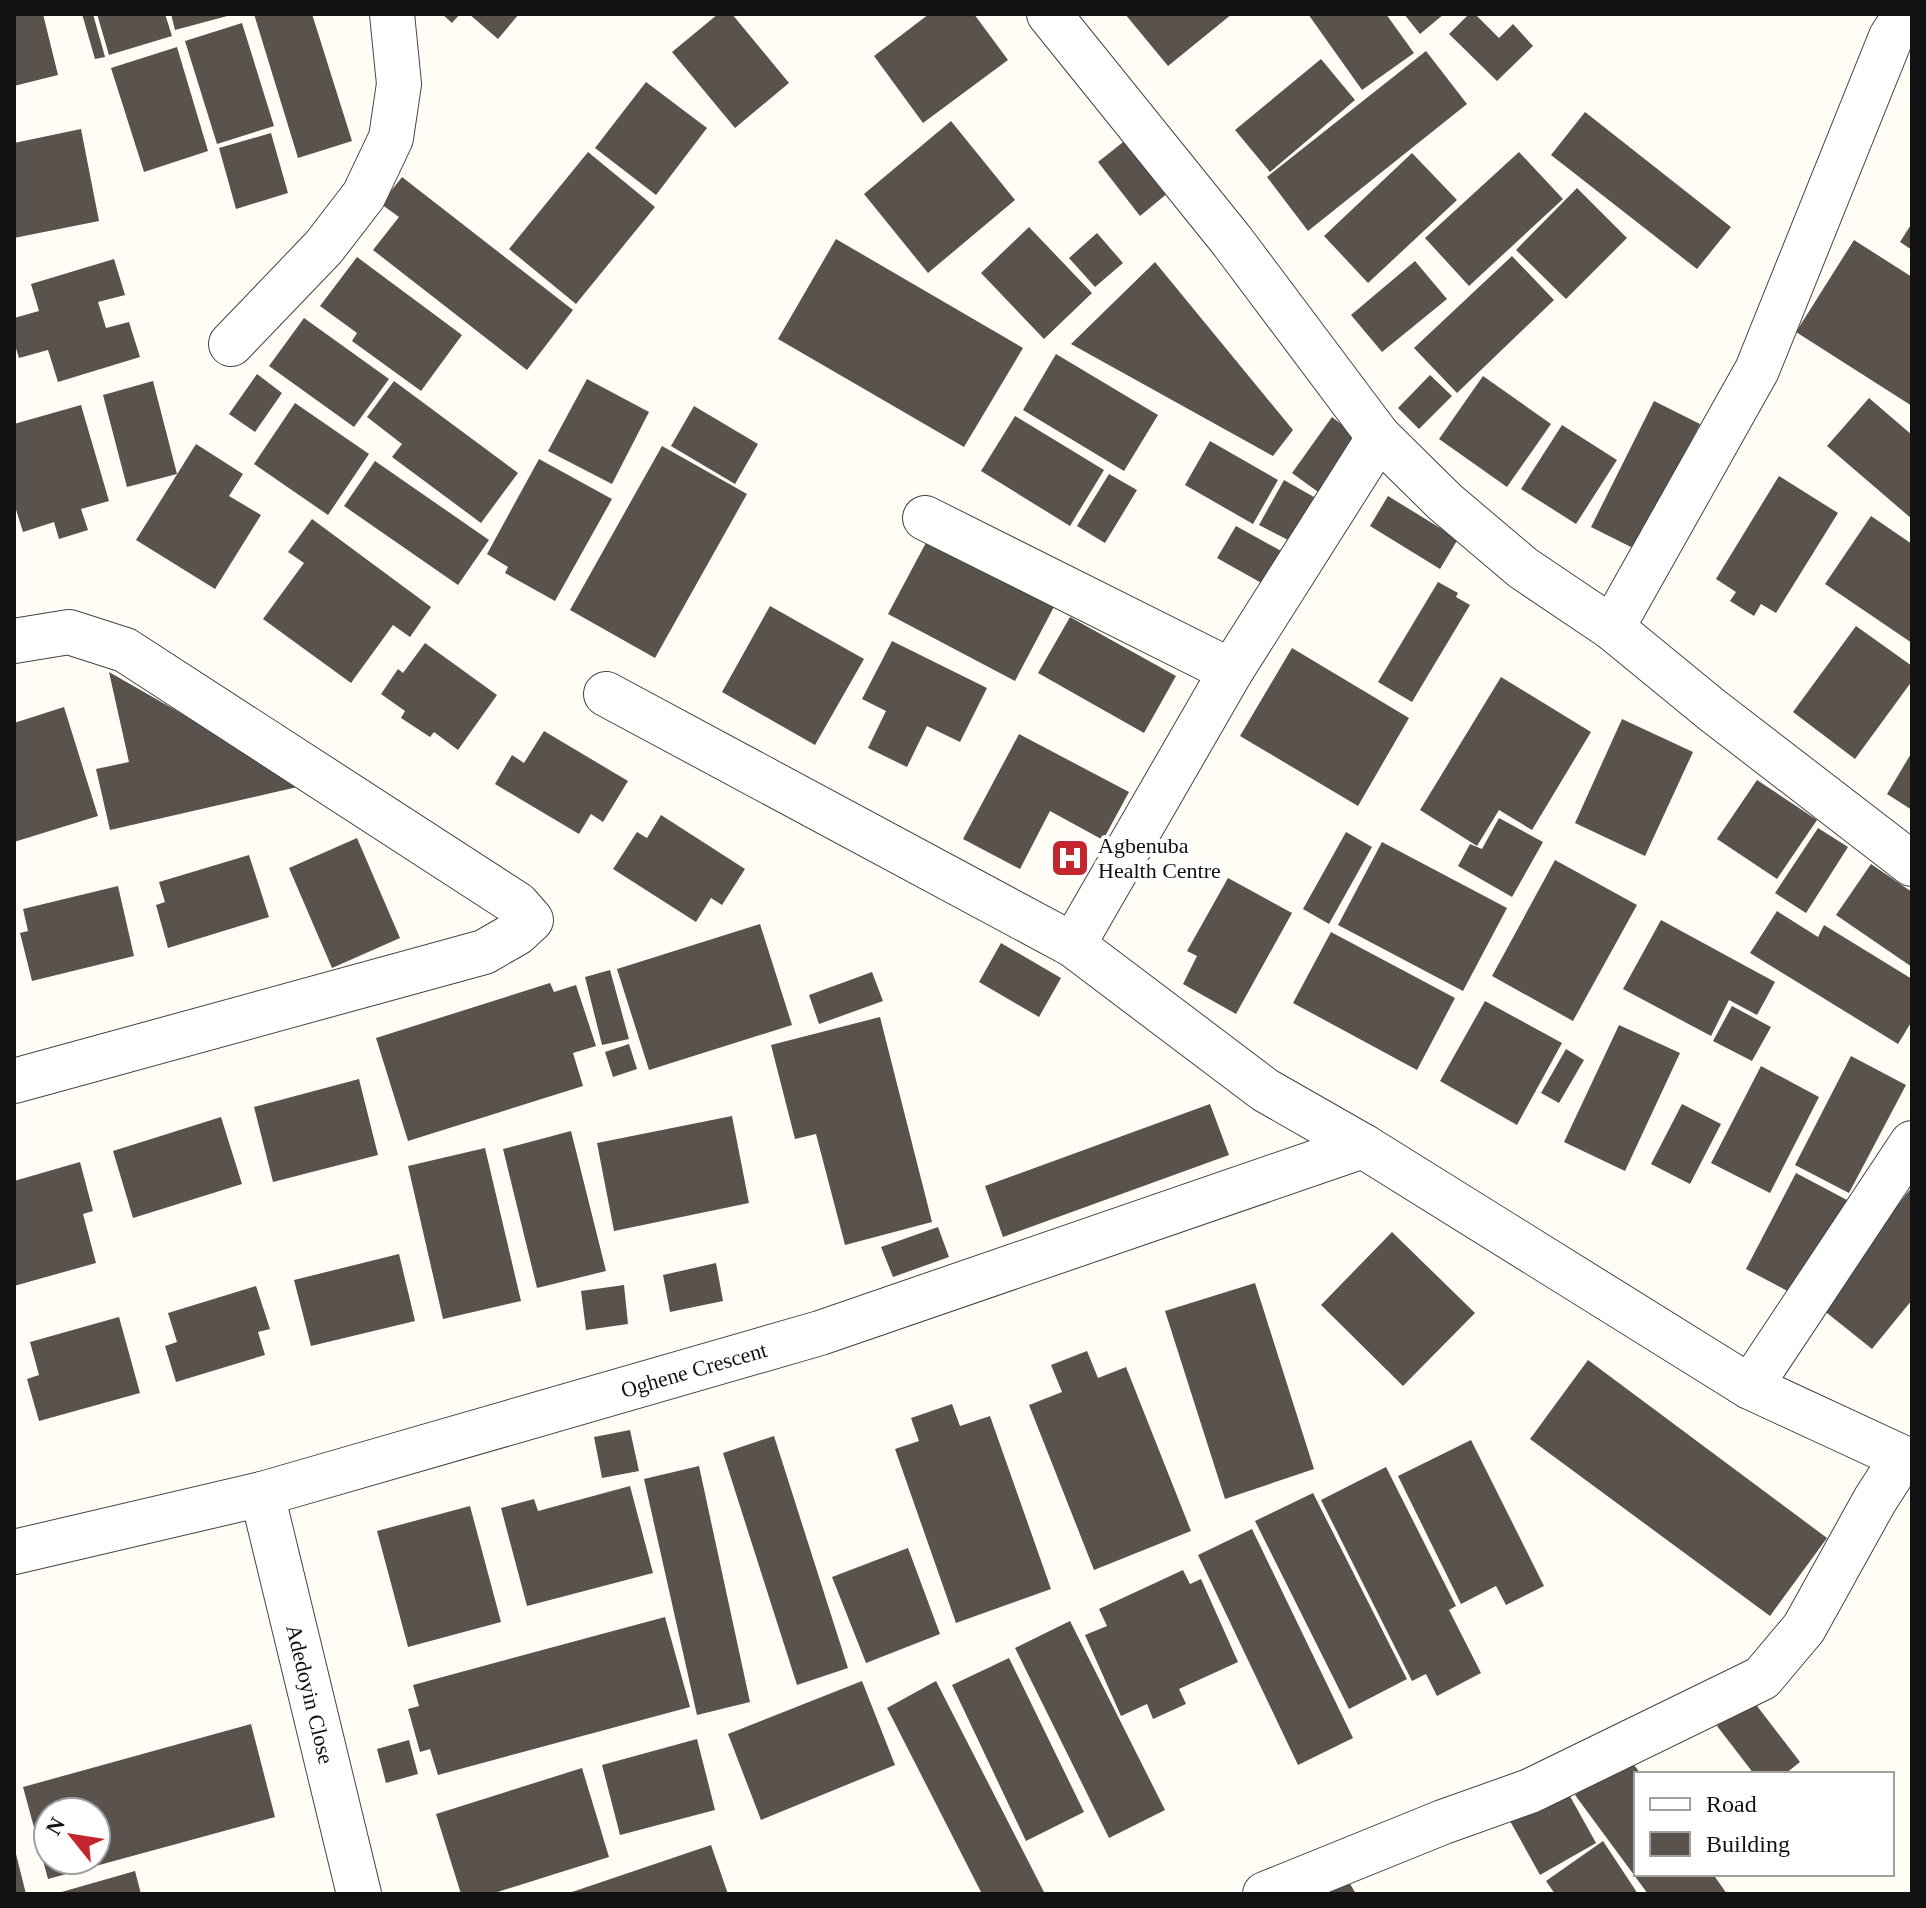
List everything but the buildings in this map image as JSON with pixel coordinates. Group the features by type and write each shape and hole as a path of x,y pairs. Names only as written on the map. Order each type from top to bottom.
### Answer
{"street":[{"path":"231,344 324,247 364,195 391,138 399,84 392,14"},
{"path":"1049,14 1232,241 1379,437 1445,502 1523,568 1612,628 1712,710 1912,864"},
{"path":"1612,628 1757,370 1891,37 1906,14"},
{"path":"1073,945 1231,671 1379,437"},
{"path":"925,518 1231,671"},
{"path":"14,641 69,632 125,650 517,904 531,920 517,933 484,952 14,1081"},
{"path":"606,694 1073,945 1265,1090 1363,1146 1750,1387 1907,1460 1875,1500 1804,1628 1762,1678 1530,1791 1443,1822 1265,1894"},
{"path":"1750,1387 1912,1143"},
{"name":"Oghene Crescent","path":"14,1552 262,1494 820,1333 1363,1146"},
{"name":"Adedoyin Close","path":"262,1494 359,1894"}],"place":[{"name":"Agbenuba Health Centre","path":"1070,858"}]}
